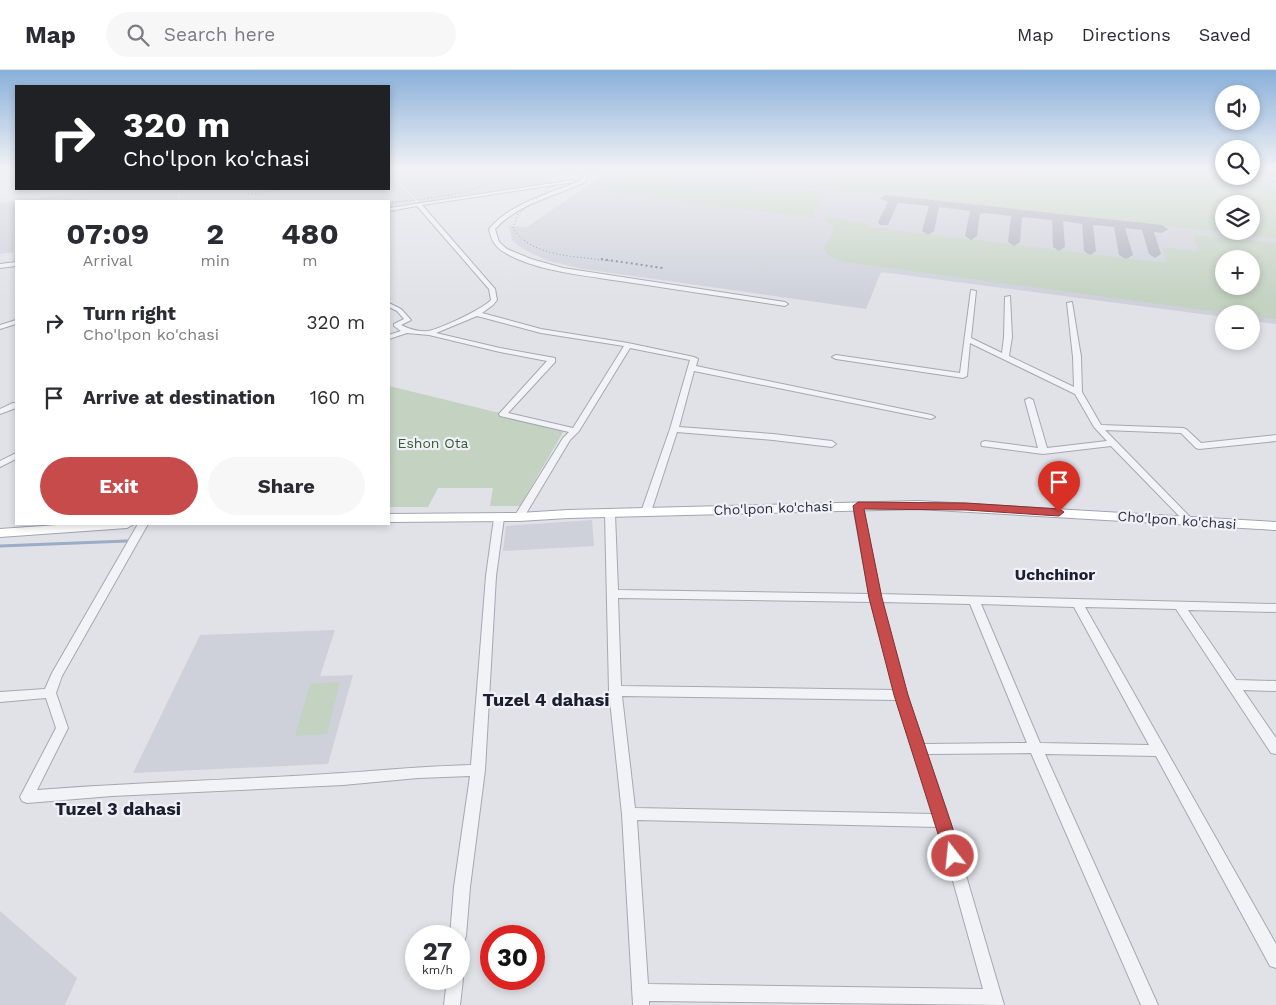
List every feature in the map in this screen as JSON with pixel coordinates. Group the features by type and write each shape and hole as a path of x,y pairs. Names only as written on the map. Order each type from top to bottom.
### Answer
{"main road":[{"name":"Cho'lpon ko'chasi","path":"390,518 499,518 568,514 858,506 966,506 1276,526"},
{"path":"0,533 113,525"}],"street":[{"path":"425,212 492,289 494,300 477,314 429,333"},
{"path":"512,212 500,219 492,229 493,237 500,247 540,264 562,270 785,304"},
{"path":"0,266 15,264"},
{"path":"836,358 963,376 973,291"},
{"path":"1005,357 1008,337 1008,297"},
{"path":"1070,303 1077,357 1078,392 1098,427 1189,521"},
{"path":"390,305 399,310 408,320 396,325 406,331 429,333 552,360 503,414 575,431"},
{"path":"477,314 541,331 628,345 692,357 694,359 693,368 674,429 646,512"},
{"path":"0,327 15,322"},
{"path":"390,338 406,331"},
{"path":"968,338 1078,392"},
{"path":"520,517 567,438 575,431 628,345"},
{"path":"693,368 931,417"},
{"path":"1029,400 1043,451"},
{"path":"0,412 15,405"},
{"path":"1098,427 1183,431 1199,446 1276,438"},
{"path":"674,429 832,444"},
{"path":"985,444 1043,451 1112,443"},
{"path":"0,464 15,456"},
{"path":"610,514 615,691 629,814 641,998 995,1001 943,821 901,695 876,598 858,506"},
{"path":"459,925 462,887 478,770 490,576 499,518"},
{"path":"142,525 56,676 50,692 62,728 27,797 112,790 343,779 418,772 478,770"},
{"path":"612,594 974,600 1276,608"},
{"path":"974,600 1036,748 1150,1005"},
{"path":"1077,603 1276,960"},
{"path":"1179,605 1276,749"},
{"path":"1234,685 1276,686"},
{"path":"615,691 901,695"},
{"path":"0,697 50,692"},
{"path":"920,749 1158,750"},
{"path":"629,814 943,821"},
{"path":"452,1005 454,990"}],"shaded area":[{"path":"0,212 15,212 15,260 13,261 14,252 0,254"},
{"path":"549,212 1215,212 1215,240 1260,240 1260,212 1276,212 1276,324 1260,322 1260,305 1215,305 1215,316 881,272 866,309 583,269 548,261 523,249 512,240 509,226 527,227"},
{"path":"592,520 594,546 503,551 506,526"},
{"path":"335,630 320,676 353,675 328,764 133,773 200,635"},
{"path":"0,911 77,978 65,1005 0,1005"}],"green space":[{"path":"763,212 814,212 815,218"},
{"path":"1031,212 1215,212 1215,231"},
{"path":"1260,212 1276,212 1276,238 1260,236"},
{"path":"822,217 868,223 867,227 1167,263 1162,247 1198,251 1193,235 1215,237 1215,240 1276,243 1276,319 1260,317 1260,305 1215,305 1215,311 845,262 830,256 824,249 834,229"},
{"name":"Eshon Ota","path":"390,386 565,429 520,506 490,506 493,488 438,488 428,507 390,507"},
{"path":"340,682 327,734 295,736 310,684"}],"waterway":[{"path":"0,546 127,541"}],"taxiway":[{"path":"884,222 889,212"},
{"path":"928,231 933,212"},
{"path":"971,236 976,212"},
{"path":"1007,212 1162,229"},
{"path":"1014,242 1016,217"},
{"path":"1057,221 1059,247"},
{"path":"1087,225 1090,251"},
{"path":"1119,228 1126,255"},
{"path":"1148,231 1155,254"}],"railway":[{"path":"521,212 518,214 513,228 521,238 532,245 557,254 610,261"},
{"path":"601,259 663,268"}],"district":[{"name":"Uchchinor","path":"1055,574"},
{"name":"Tuzel 4 dahasi","path":"546,699"},
{"name":"Tuzel 3 dahasi","path":"118,808"}],"route":[{"path":"953,856 901,695 876,598 858,506 966,506 1059,512"}]}
